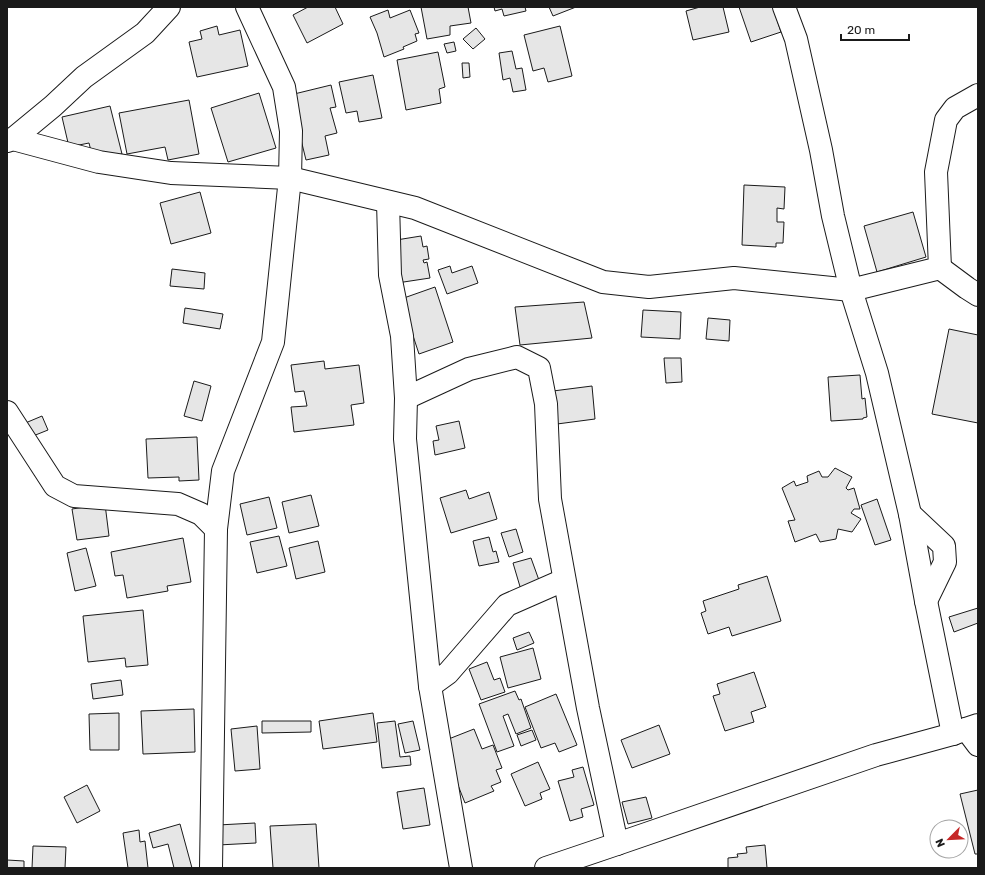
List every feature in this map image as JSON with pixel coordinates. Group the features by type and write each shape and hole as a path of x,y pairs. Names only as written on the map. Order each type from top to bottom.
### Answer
{"street":[{"path":"10,140 53,106 84,77 145,33 169,7"},
{"path":"211,868 216,529 223,471 273,342 290,178 291,131 284,87 247,7"},
{"path":"546,868 876,755 969,733 926,601 910,514 877,373 851,290 833,216 821,150 796,38 784,7"},
{"path":"940,268 936,172 946,120 955,108 978,95"},
{"path":"10,140 99,162 171,173 290,178 415,208 603,282 649,287 734,278 851,290 940,268"},
{"path":"388,202 390,275 402,336 406,398 405,439 430,686 461,868"},
{"path":"940,268 978,295"},
{"path":"406,398 469,369 517,357 538,368 546,404 550,499 590,715 617,844"},
{"path":"7,412 55,486 74,496 178,504 201,514 216,529"},
{"path":"430,686 448,673 507,605 564,580"}],"building":[{"path":"308,7 335,7 343,24 307,43 293,15"},
{"path":"421,7 468,7 471,23 450,26 450,35 427,39"},
{"path":"494,7 525,7 526,11 504,16 502,9 495,11"},
{"path":"549,7 576,7 553,16"},
{"path":"700,7 723,7 729,32 693,40 686,11"},
{"path":"739,7 773,7 781,32 751,42"},
{"path":"388,10 390,18 410,10 419,33 415,34 417,41 403,47 404,49 384,57 377,33 370,17"},
{"path":"217,26 219,35 240,30 248,66 197,77 189,42 202,39 200,31"},
{"path":"560,26 572,76 548,82 544,68 533,71 524,35"},
{"path":"476,28 485,39 473,49 463,39"},
{"path":"454,42 456,51 447,53 444,44"},
{"path":"512,51 516,69 522,68 526,90 513,92 510,78 503,80 499,53"},
{"path":"438,52 445,87 439,89 441,103 406,110 397,60"},
{"path":"462,63 469,63 470,77 463,78"},
{"path":"373,75 382,118 359,122 357,111 346,113 339,82"},
{"path":"331,85 336,107 330,108 337,133 325,136 329,155 306,160 290,95"},
{"path":"259,93 276,148 228,162 211,108"},
{"path":"189,100 199,154 168,160 165,147 127,154 119,113"},
{"path":"110,106 122,154 104,158 92,155 89,143 69,147 62,117"},
{"path":"744,185 785,187 784,209 777,208 777,222 784,222 783,243 776,243 776,247 742,245"},
{"path":"200,192 211,233 171,244 160,203"},
{"path":"913,212 926,257 877,272 864,226"},
{"path":"421,236 423,247 427,246 429,259 423,260 424,263 427,262 430,278 397,283 390,241"},
{"path":"450,266 452,273 472,266 478,283 447,294 438,270"},
{"path":"172,269 205,273 204,289 170,286"},
{"path":"435,287 453,342 419,354 401,299"},
{"path":"584,302 592,338 520,345 515,307"},
{"path":"185,308 223,314 220,329 183,323"},
{"path":"643,310 681,312 680,339 641,337"},
{"path":"708,318 730,320 729,341 706,339"},
{"path":"949,329 978,335 978,423 932,414"},
{"path":"664,358 681,358 682,382 666,383"},
{"path":"324,361 325,369 359,365 364,403 351,405 354,425 294,432 291,407 307,406 304,391 295,392 291,365"},
{"path":"860,375 862,399 865,398 867,417 863,419 831,421 828,377"},
{"path":"194,381 211,386 202,421 184,416"},
{"path":"592,386 595,419 557,424 553,391"},
{"path":"42,416 48,430 28,438 23,424"},
{"path":"459,421 465,448 435,455 433,441 439,440 436,426"},
{"path":"197,437 199,480 179,481 179,477 148,478 146,439"},
{"path":"835,468 852,477 846,488 848,490 854,488 860,509 854,509 851,513 861,519 852,532 838,529 836,539 820,542 816,534 795,542 788,521 795,520 782,488 794,481 796,486 808,482 807,476 819,471 822,477 828,477"},
{"path":"466,490 469,499 489,492 497,519 451,533 440,498"},
{"path":"311,495 319,526 289,533 282,502"},
{"path":"269,497 277,528 247,535 240,504"},
{"path":"877,499 891,540 875,545 861,505"},
{"path":"105,504 109,536 77,540 72,509"},
{"path":"516,529 523,552 509,557 501,533"},
{"path":"279,536 287,566 257,573 250,542"},
{"path":"489,537 493,552 496,551 499,562 479,566 473,541"},
{"path":"183,538 191,582 167,586 168,591 127,598 123,575 115,576 111,552"},
{"path":"318,541 325,572 296,579 289,548"},
{"path":"86,548 96,586 75,591 67,553"},
{"path":"531,558 540,583 521,590 513,563"},
{"path":"767,576 781,621 732,636 729,627 708,634 701,613 706,611 703,601 739,589 738,585"},
{"path":"978,608 978,623 954,632 949,617"},
{"path":"143,610 148,665 126,667 125,658 88,662 83,616"},
{"path":"529,632 534,643 517,650 513,638"},
{"path":"533,648 541,679 508,688 500,657"},
{"path":"487,662 494,680 500,678 505,692 481,700 469,669"},
{"path":"754,672 766,707 751,712 754,722 725,731 713,696 720,694 717,684"},
{"path":"121,680 123,695 93,699 91,684"},
{"path":"515,691 519,700 521,699 531,728 516,734 508,714 503,716 514,746 497,752 479,704"},
{"path":"556,694 577,745 559,752 555,743 541,748 525,707"},
{"path":"194,709 195,752 143,754 141,711"},
{"path":"119,713 119,750 90,750 89,714"},
{"path":"373,713 377,742 323,749 319,721"},
{"path":"262,721 311,721 311,732 262,733"},
{"path":"395,721 400,757 410,756 411,765 382,768 377,723"},
{"path":"413,721 420,750 405,753 398,724"},
{"path":"659,725 670,754 632,768 621,740"},
{"path":"257,726 260,769 235,771 231,729"},
{"path":"474,729 482,749 493,745 502,768 496,770 501,782 491,786 494,791 465,803 441,742"},
{"path":"532,730 536,740 521,746 517,735"},
{"path":"538,762 550,789 540,793 542,799 525,806 511,774"},
{"path":"583,767 594,805 581,809 583,817 570,821 558,781 574,777 572,770"},
{"path":"87,785 100,811 77,823 64,797"},
{"path":"424,788 430,825 403,829 397,792"},
{"path":"978,790 978,854 975,854 969,830 969,819 966,819 960,794"},
{"path":"646,797 652,818 628,824 622,802"},
{"path":"255,823 256,843 218,845 218,825"},
{"path":"180,824 192,868 174,868 168,844 153,848 149,833"},
{"path":"316,824 319,868 273,868 270,826"},
{"path":"139,830 140,842 145,841 148,868 128,868 123,833"},
{"path":"765,845 767,868 728,868 728,858 738,857 737,854 747,853 746,847"},
{"path":"33,846 66,847 65,868 32,868"},
{"path":"7,860 24,861 24,868 7,868"}]}
